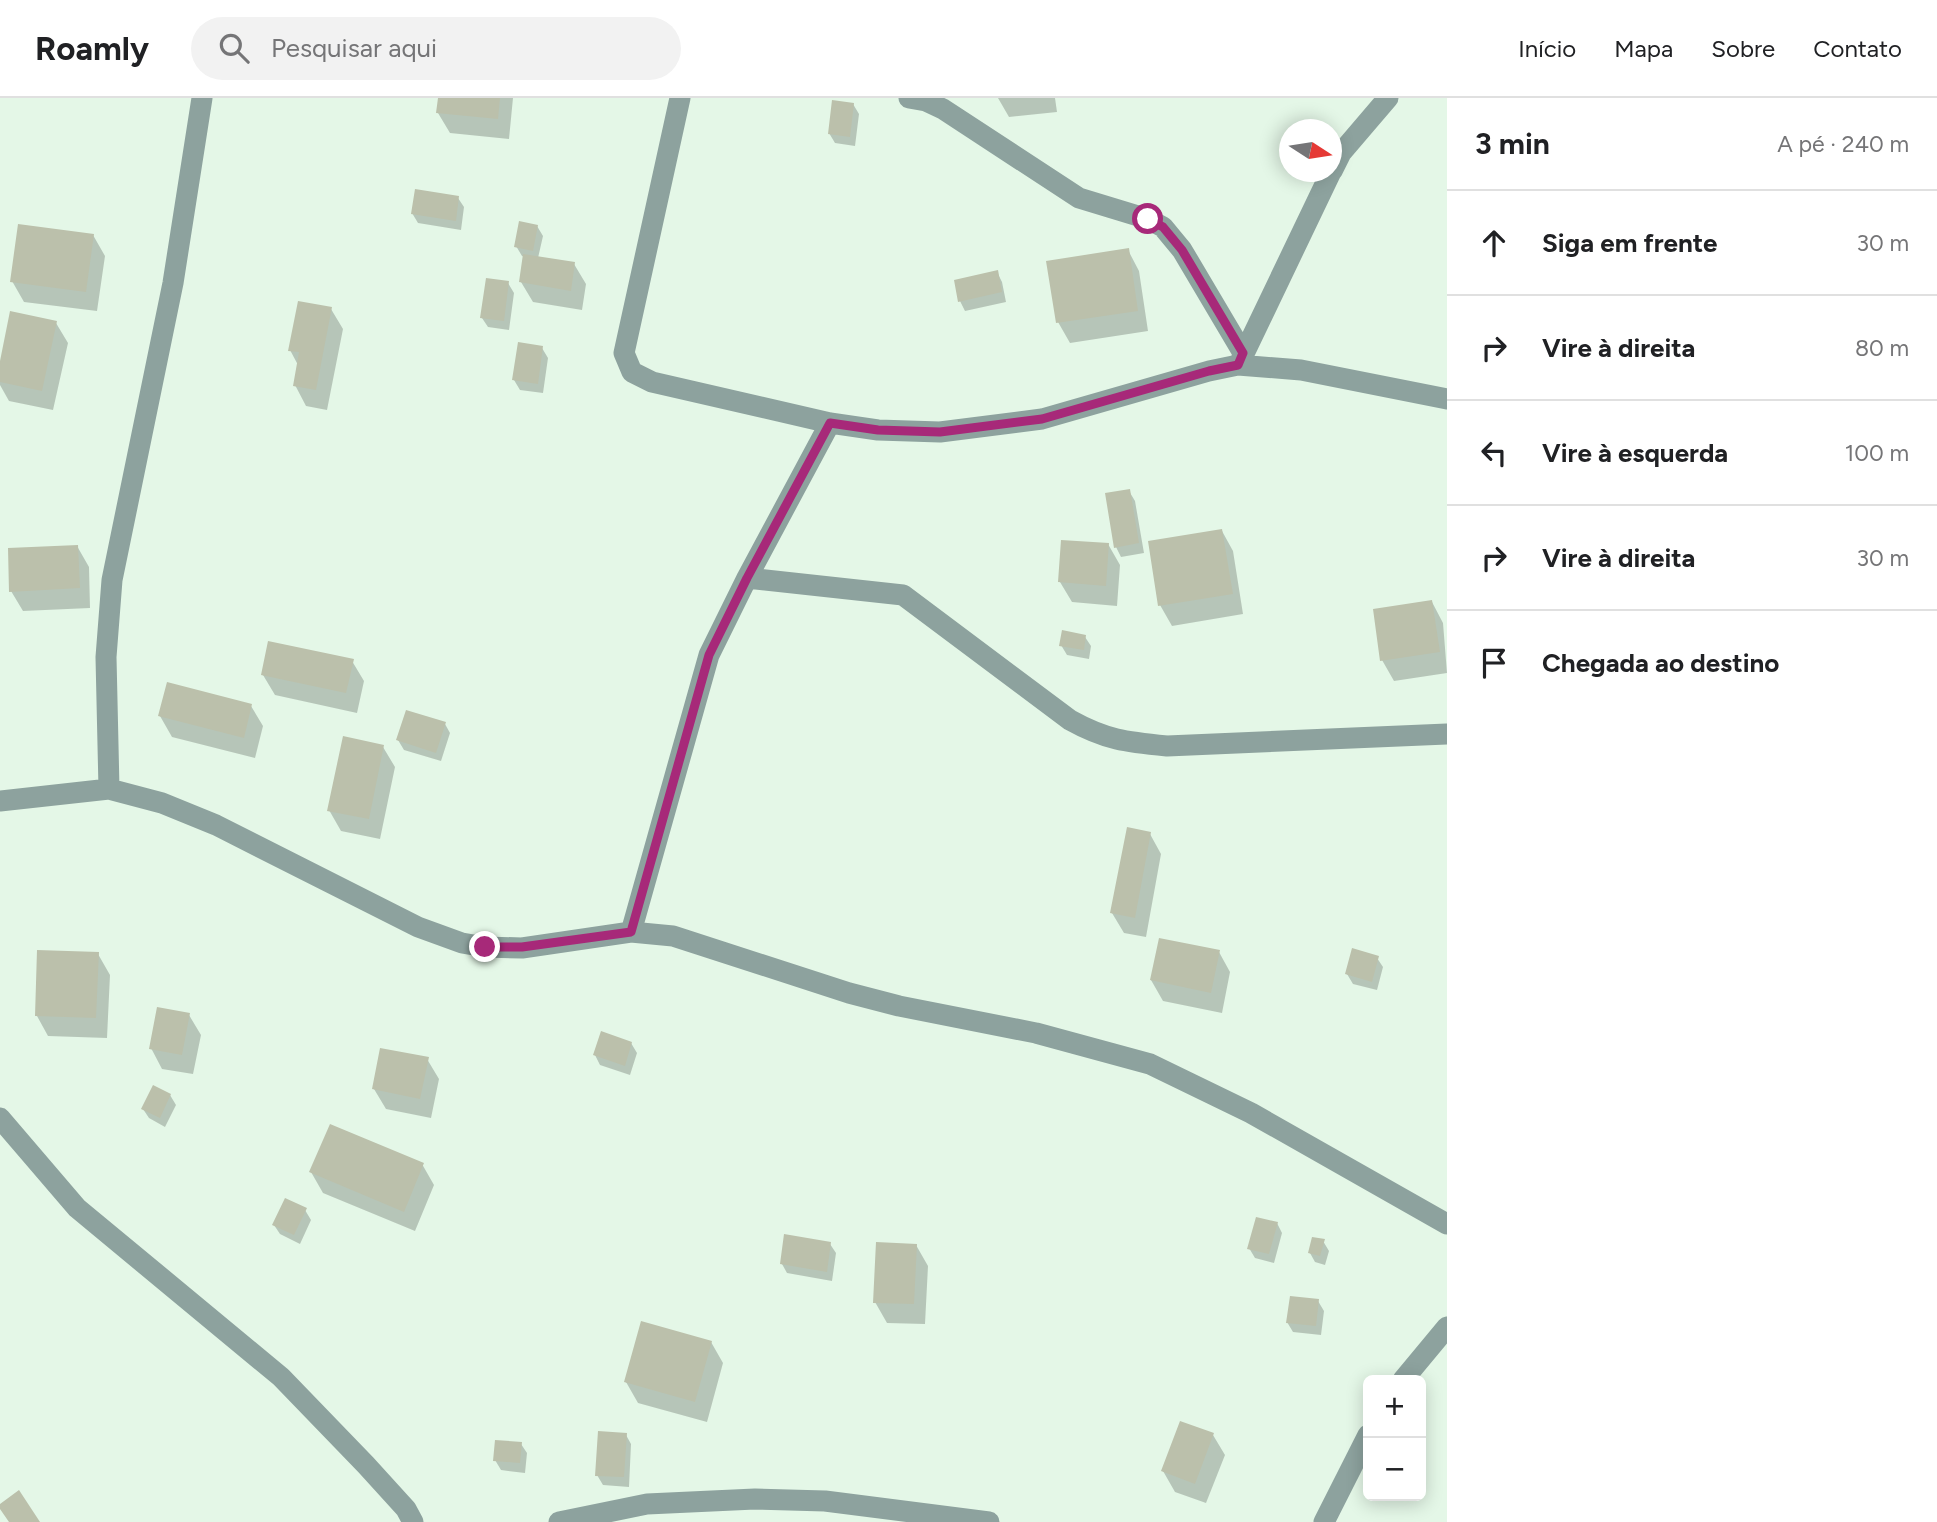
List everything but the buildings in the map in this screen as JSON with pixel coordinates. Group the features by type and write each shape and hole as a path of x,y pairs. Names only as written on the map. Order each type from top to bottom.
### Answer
{"street":[{"path":"109,789 106,657 112,580 173,283 202,98"},
{"path":"680,98 624,354 632,372 652,382 830,423 878,430 940,432 1042,419 1209,371 1241,359 1447,399"},
{"path":"909,98 926,101 943,109 1079,198 1148,219 1163,227 1182,250 1241,359"},
{"path":"1342,152 1388,98"},
{"path":"1241,359 1326,182"},
{"path":"631,932 709,655 830,423"},
{"path":"747,578 902,595 1070,720 1094,734 1122,741 1167,746 1447,734"},
{"path":"0,801 109,789 162,803 216,825 418,927 462,943 485,947 522,947 631,932 673,936 849,993 899,1006 1036,1033 1150,1064 1251,1113 1447,1224"},
{"path":"0,1118 77,1208 281,1377 366,1465 406,1509 413,1522"},
{"path":"1407,1375 1447,1327"},
{"path":"1324,1522 1366,1438"},
{"path":"559,1522 647,1504 755,1499 825,1501 989,1522"}],"route":[{"path":"485,947 522,947 631,932 709,655 830,423 878,430 940,432 1042,419 1238,365 1243,353 1182,250 1163,227 1148,219"}]}
